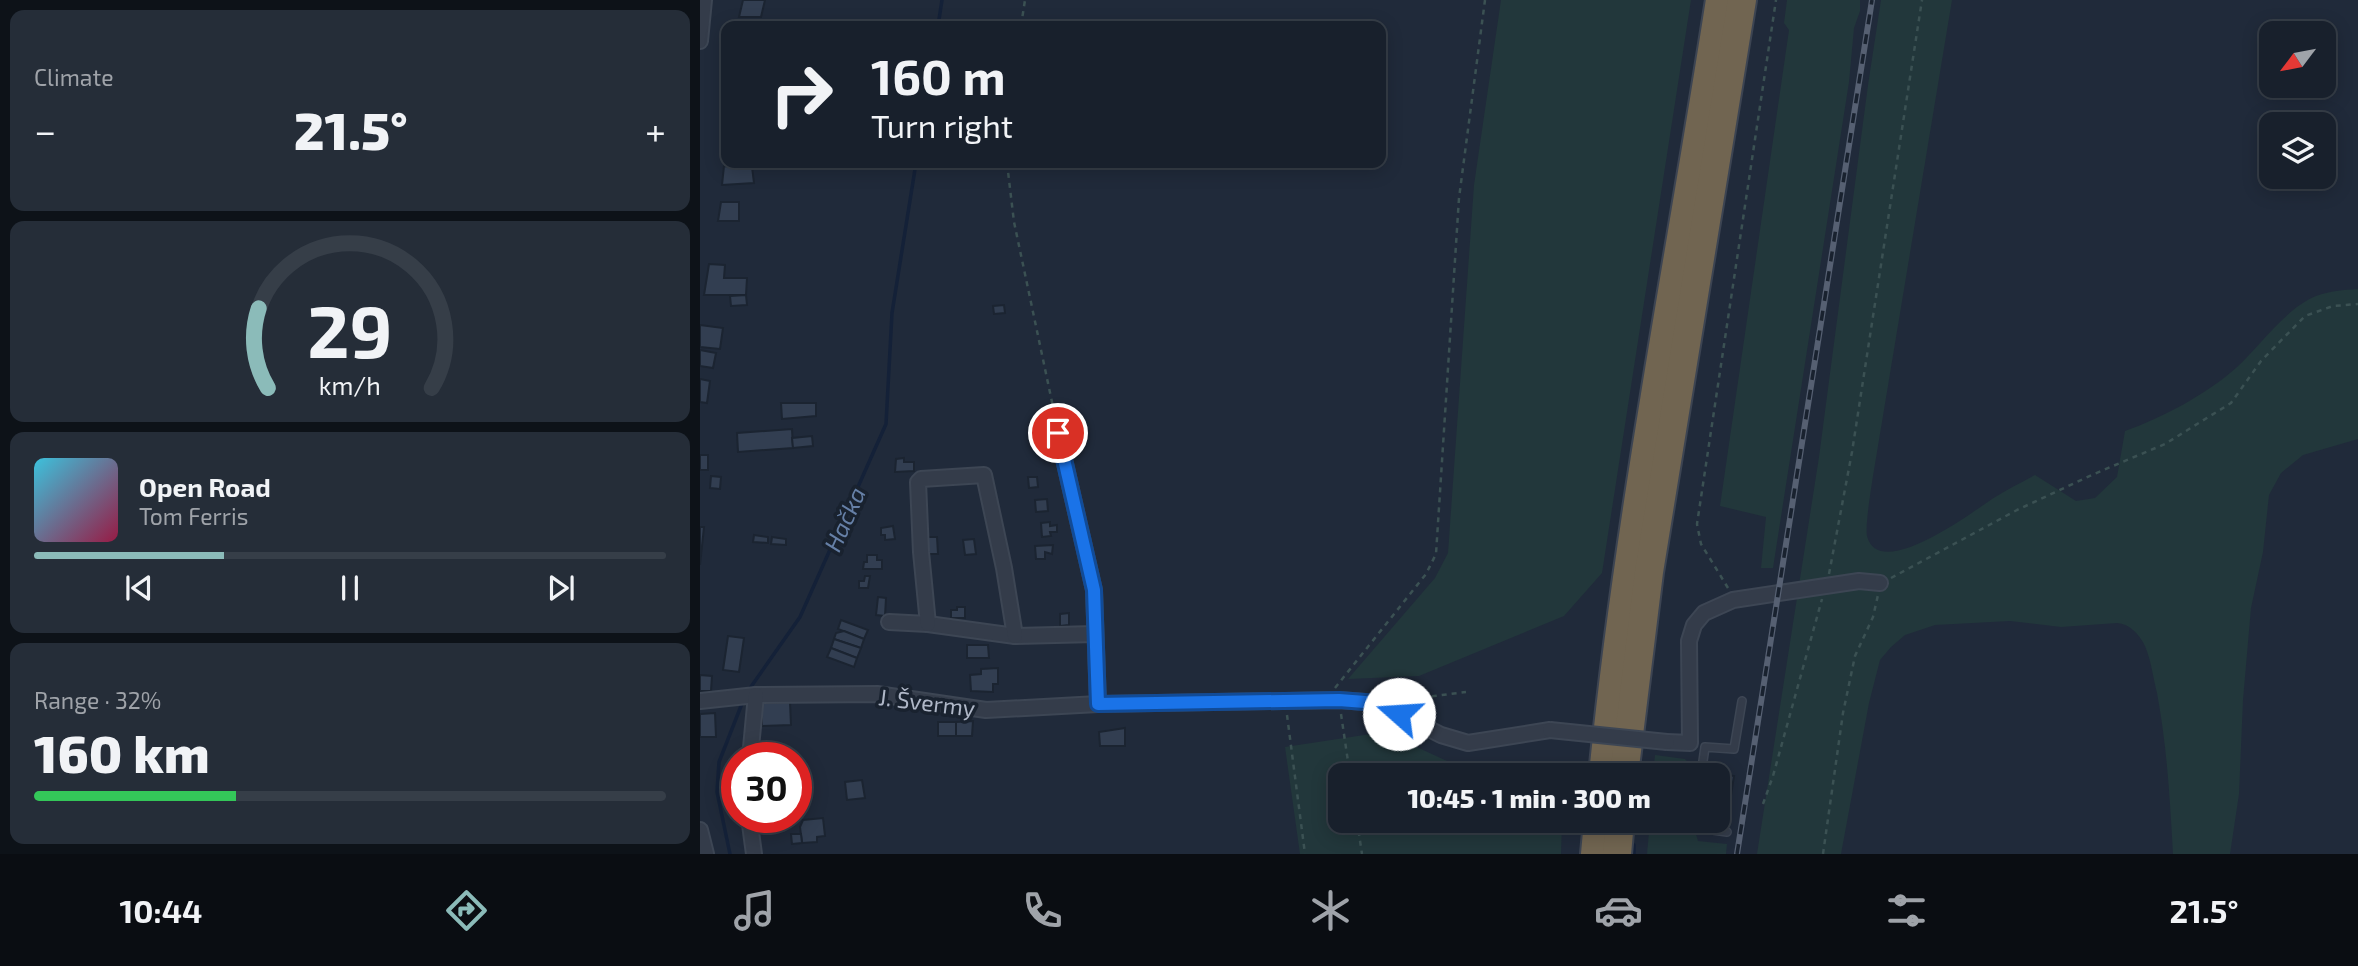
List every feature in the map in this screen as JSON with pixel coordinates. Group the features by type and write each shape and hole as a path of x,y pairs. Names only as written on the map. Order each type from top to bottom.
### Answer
{"highway":[{"path":"1604,763 1642,469 1720,0"},
{"path":"1625,763 1649,572 1742,0"},
{"path":"1595,854 1597,833"},
{"path":"1617,854 1619,833"}],"street":[{"path":"700,41 704,0"},
{"path":"1058,433 1094,590 1098,704"},
{"path":"928,624 918,482 921,479 984,475 1015,636"},
{"path":"1378,703 1441,735 1468,743 1550,730 1697,745 1688,663 1691,633 1704,612 1733,600 1859,581 1880,583"},
{"path":"888,622 928,624 1015,636 1096,634"},
{"name":"J. Švermy","path":"700,701 756,695 877,694 986,710 1098,704 1332,701 1378,703"},
{"path":"752,742 756,695"},
{"path":"700,830 706,854"},
{"path":"751,833 754,854"}],"lane":[{"path":"1699,763 1697,745 1734,749 1742,701"}],"path":[{"path":"1022,21 1025,0"},
{"path":"1347,763 1332,701 1426,574 1436,554 1459,198 1485,0"},
{"path":"1733,600 1725,580 1701,544 1698,524 1776,0"},
{"path":"1763,804 1777,763 1826,585 1852,452 1922,0"},
{"path":"1008,168 1014,222 1058,433"},
{"path":"1823,854 1843,713 1855,656 1873,617 1880,583 1928,560 2017,510 2165,444 2231,403 2261,361 2305,316 2333,306 2358,304"},
{"path":"1378,703 1465,692"},
{"path":"1285,702 1305,854"},
{"path":"1359,833 1362,854"}],"green space":[{"path":"1501,0 1691,0 1602,573 1564,616 1419,676 1348,679 1435,578 1448,553 1474,185"},
{"path":"1787,0 1860,0 1860,11 1854,28 1849,82 1773,568 1761,568 1766,517 1720,506 1789,30 1784,23"},
{"path":"1881,0 1952,0 1870,498 1867,536 1875,548 1889,552 1927,540 2035,475 2076,501 2095,498 2117,477 2125,431 2169,412 2211,387 2236,368 2284,318 2305,302 2326,293 2358,289 2358,439 2303,455 2281,473 2269,495 2263,552 2251,608 2239,794 2230,854 2173,854 2168,773 2157,693 2149,657 2137,634 2126,625 2117,623 2061,627 2010,621 1935,625 1905,635 1891,647 1880,660 1869,703 1841,854 1757,854 1819,457"},
{"path":"1384,732 1453,763 1328,763 1328,833 1562,833 1561,854 1300,854 1285,747"},
{"path":"1655,755 1685,759 1688,763 1654,763"},
{"path":"1649,833 1696,833 1698,841 1727,844 1726,854 1647,854"}],"building":[{"path":"743,0 765,0 761,17 739,17"},
{"path":"724,168 752,168 754,183 722,185"},
{"path":"721,202 739,202 739,221 718,221"},
{"path":"709,264 725,265 724,278 747,278 746,295 704,295"},
{"path":"746,295 747,305 731,306 730,296"},
{"path":"1004,305 1005,313 994,314 993,306"},
{"path":"700,325 723,328 720,349 700,347"},
{"path":"700,350 716,353 713,368 700,366"},
{"path":"700,379 710,381 707,403 700,402"},
{"path":"781,403 816,403 816,416 782,419"},
{"path":"792,429 793,448 738,452 737,433"},
{"path":"812,436 813,446 793,448 792,438"},
{"path":"700,455 708,455 708,470 700,470"},
{"path":"904,458 904,462 914,462 914,471 895,472 896,459"},
{"path":"711,476 721,477 720,489 710,488"},
{"path":"1028,477 1037,477 1038,487 1029,488"},
{"path":"1047,499 1048,511 1036,512 1035,500"},
{"path":"1050,522 1050,526 1057,525 1057,532 1050,532 1051,536 1042,537 1041,523"},
{"path":"893,526 895,539 885,540 885,535 881,535 881,528"},
{"path":"700,527 704,527 700,565"},
{"path":"754,535 768,537 768,543 753,542"},
{"path":"772,537 786,539 786,545 771,544"},
{"path":"926,537 937,537 938,554 927,554"},
{"path":"974,539 976,554 965,555 963,540"},
{"path":"1053,545 1052,554 1045,552 1045,559 1036,559 1035,546"},
{"path":"867,555 877,555 877,560 882,560 882,569 863,569"},
{"path":"865,576 870,576 868,588 859,588 859,581 864,581"},
{"path":"878,597 886,598 885,616 876,615"},
{"path":"957,607 965,607 965,618 951,618 951,610 957,610"},
{"path":"1069,613 1069,625 1060,626 1060,614"},
{"path":"841,620 868,630 864,639 838,629"},
{"path":"844,631 864,639 861,648 834,639 836,633"},
{"path":"728,636 744,638 739,672 723,670"},
{"path":"834,639 861,648 857,658 831,648"},
{"path":"967,645 988,645 989,658 967,658"},
{"path":"831,648 857,658 854,667 827,657"},
{"path":"998,668 998,684 993,684 993,692 971,691 970,675 981,674 981,669"},
{"path":"700,675 712,676 711,691 700,691"},
{"path":"790,702 791,725 762,726 761,705"},
{"path":"715,713 716,737 700,737 700,714"},
{"path":"973,721 972,736 956,736 956,722"},
{"path":"938,722 956,722 956,736 938,736"},
{"path":"1125,728 1125,746 1100,746 1099,732"},
{"path":"1730,775 1734,776 1730,801"},
{"path":"862,780 865,798 847,800 845,782"},
{"path":"823,818 825,836 817,837 817,842 802,843 801,833 812,833 812,819"},
{"path":"791,834 801,834 802,843 792,844"}],"waterway":[{"name":"Hačka","path":"939,21 942,0"},
{"name":"Hačka","path":"748,691 800,617 886,424 892,313 915,168"},
{"name":"Hačka","path":"730,854 717,792 719,762 743,701"},
{"path":"1634,845 1634,854"}],"railway":[{"path":"1737,854 1872,0"}],"route":[{"path":"1058,433 1094,590 1098,704 1339,700 1378,703 1399,714"}]}
